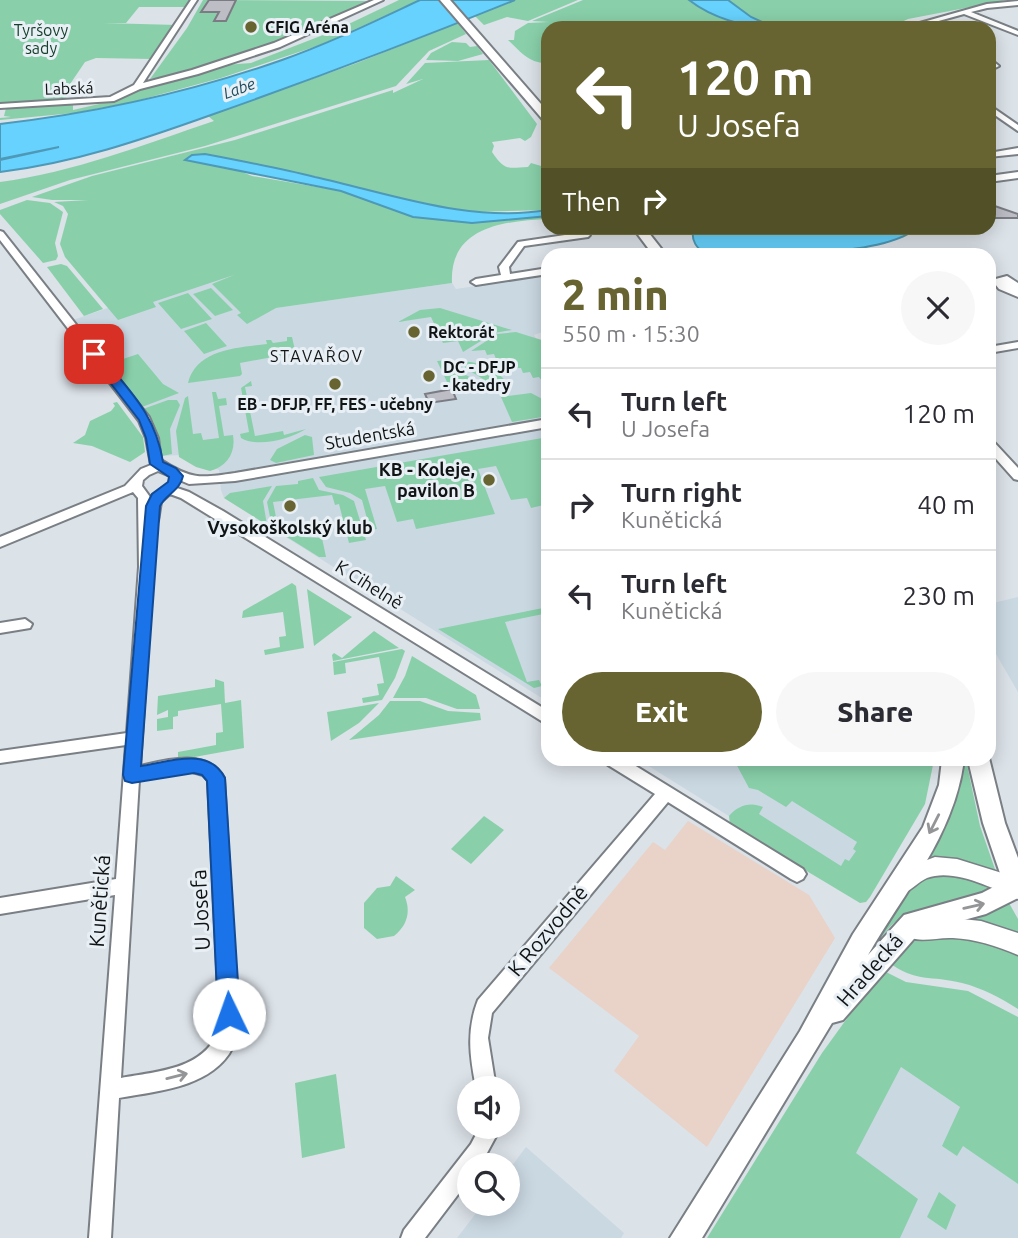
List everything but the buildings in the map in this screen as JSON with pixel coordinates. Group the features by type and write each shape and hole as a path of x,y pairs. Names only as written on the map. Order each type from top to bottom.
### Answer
{"main road":[{"path":"445,0 541,102"},
{"path":"454,0 541,110"},
{"name":"Hradecká","path":"784,1080 860,944 920,852 944,805 953,766"},
{"path":"980,766 994,823 1017,888"},
{"name":"Hradecká","path":"685,1238 784,1080 828,1017 892,944 917,920 986,903 1017,888"}],"street":[{"path":"137,87 194,0"},
{"name":"Labská","path":"0,106 106,100 137,87 257,52 380,0"},
{"path":"931,21 964,12 1018,3"},
{"path":"964,12 987,21"},
{"path":"997,25 1018,33"},
{"path":"996,113 1018,129"},
{"path":"1001,117 1018,115"},
{"path":"996,154 1018,151"},
{"path":"996,178 1018,175"},
{"path":"0,234 145,420 158,465 183,479 200,483"},
{"path":"506,277 503,268 521,244 585,235"},
{"path":"476,282 541,272"},
{"path":"996,349 1018,345"},
{"name":"Studentská","path":"200,483 541,424"},
{"name":"Studentská","path":"200,483 236,483 541,430"},
{"path":"139,485 152,464 153,448"},
{"path":"996,452 1018,476"},
{"path":"0,542 139,485 151,470 170,471"},
{"path":"169,489 176,479 170,471"},
{"path":"139,485 155,494 200,483"},
{"path":"200,483 202,499 219,514"},
{"name":"Kunětická","path":"139,485 144,497 146,567"},
{"name":"Kunětická","path":"100,1238 146,567 153,503 169,489"},
{"name":"K Cihelně","path":"169,489 219,514 541,715"},
{"path":"0,628 24,624"},
{"path":"0,758 134,738"},
{"name":"U Josefa","path":"110,1090 201,1067 223,1048 229,1028 216,778 208,769 194,765 132,775"},
{"path":"624,766 797,874"},
{"name":"K Rozvodně","path":"484,1076 477,1026 485,1007 666,792"},
{"path":"886,905 911,876 933,866 954,867 1017,888"},
{"path":"0,906 124,886"},
{"path":"892,944 916,930 950,926 976,929 1018,944"},
{"path":"412,1238 484,1139"}],"shaded area":[{"path":"229,271 276,308 452,283 456,289 541,276 541,332 534,335 541,347 541,698 224,498 219,470 181,455 159,456 160,438 150,418 73,320 192,279"},
{"path":"1018,597 1018,692 996,654 996,602"},
{"path":"649,766 882,766 849,891"},
{"path":"688,821 809,895 835,938 707,1147 614,1071 639,1036 549,968 653,842 665,850"},
{"path":"901,1067 960,1107 963,1145 1018,1184 1018,1238 810,1238"},
{"path":"526,1147 624,1233 621,1238 457,1238 474,1216 520,1216 520,1155"}],"green space":[{"name":"Tyršovy sady","path":"0,0 191,0 187,7 139,7 126,23 104,23 177,25 152,59 96,58 85,62 64,93 68,95 66,98 0,104"},
{"name":"CFIG Aréna","path":"203,0 373,0 277,42 183,73 150,79 187,28"},
{"path":"399,0 420,0 320,45 221,78 132,102 74,113 0,120 11,117 4,116 6,108 73,104 73,110 121,99 149,86 225,65 251,63 336,30"},
{"path":"515,0 578,0 528,21 507,17 484,25 475,16"},
{"path":"583,0 689,0 708,12 730,21 541,22 532,21"},
{"path":"728,0 1007,0 904,21 760,21"},
{"path":"541,22 541,63 530,59 508,40 514,40 515,31 528,23"},
{"path":"458,23 466,34 429,51 396,86 205,146 70,180 0,204 0,182 82,165 214,121 208,116 357,63"},
{"path":"452,42 477,46 483,54 458,61 426,60 431,53"},
{"path":"489,60 537,124 531,137 525,141 520,138 492,142 492,152 507,167 528,167 531,163 541,166 541,210 471,212 398,199 314,176 198,154 252,176 341,191 413,217 472,223 541,217 541,220 497,225 469,239 453,264 452,283 276,308 247,324 237,315 241,313 212,284 234,275 153,302 156,307 118,320 65,257 60,244 68,214 63,206 54,202 88,200 32,197 92,176 235,140 393,90 393,93 423,79 406,84 425,63"},
{"path":"27,200 50,203 63,212 55,243 58,256 56,260 43,263 0,214 0,210"},
{"path":"61,264 67,266 103,309 84,316 47,267"},
{"path":"211,288 233,310 215,316 193,294"},
{"path":"188,293 212,319 181,329 158,303"},
{"path":"440,308 512,330 494,333 463,352 458,341 443,343 431,317 398,322 420,310"},
{"path":"206,323 227,346 204,354 184,331"},
{"path":"516,332 541,340 541,380 539,377 533,378 530,372 523,373 521,368 514,368 512,363 505,364 503,359 496,359 494,354 487,355 485,350 471,351 497,334"},
{"path":"287,337 292,337 298,363 294,353 240,363 240,376 188,383 200,363 209,357 231,349 267,344 266,340 273,343 287,341"},
{"path":"115,350 123,359 138,354 163,384 179,393 142,407 108,365 117,362 110,352"},
{"path":"448,360 449,366 479,382 483,379 457,363 469,362 484,366 507,383 501,385 499,381 448,390 448,384 437,361"},
{"path":"251,381 252,386 245,387 255,436 283,431 284,435 306,429 274,441 256,442 241,438 240,434 249,432 241,388"},
{"path":"212,392 216,392 218,399 226,398 227,405 219,406 224,436 233,435 234,442 232,453 226,462 210,471 196,467 179,457 176,431 185,398 188,396 193,434 201,433 203,440 219,438"},
{"path":"531,393 541,398 541,417 512,422 501,397"},
{"path":"168,400 177,400 180,405 170,429 172,454 162,456 159,437 143,409"},
{"path":"117,402 143,437 145,452 130,462 92,446 73,443 85,435 90,421 111,411 115,406 113,403"},
{"path":"305,435 312,437 314,455 276,463 270,460 277,449"},
{"path":"541,438 541,506 531,508 527,498 511,500 496,466 478,469 495,514 416,529 413,519 397,522 385,486 365,489 377,529 370,530 362,500 350,493 326,487 319,477"},
{"path":"313,478 319,490 343,495 354,501 366,540 349,543 339,504 335,505 332,495 273,502 277,522 272,527 267,502 276,486 298,484 298,481"},
{"path":"272,486 263,501 267,525 224,498 230,493"},
{"path":"300,522 304,537 322,538 326,557 319,557 279,532 288,524"},
{"path":"292,583 296,586 304,648 265,655 264,650 280,647 279,637 286,636 283,612 242,618 243,611"},
{"path":"307,589 352,617 314,646"},
{"path":"541,608 541,614 505,622 527,682 539,680 541,686 534,688 438,629"},
{"path":"374,631 399,648 333,661 334,653 342,658"},
{"path":"402,649 405,651 395,678 382,700 363,703 362,698 379,695 377,684 384,683 379,657 345,663 346,673 334,675 333,662"},
{"path":"412,656 476,695 480,709 457,709 426,698 393,698"},
{"path":"215,679 224,682 225,703 241,700 244,748 178,760 178,752 216,745 216,733 223,732 221,704 178,711 178,716 173,717 173,729 157,731 157,719 168,717 168,710 157,715 158,696 215,687"},
{"path":"390,701 420,701 448,711 480,713 481,720 349,740 379,715"},
{"path":"379,703 359,723 331,741 327,712"},
{"path":"737,766 933,766 925,804 870,897 866,902 860,903 730,825 729,816 744,806 763,807 759,814 841,866 845,859 849,861 856,851 853,849 857,842 792,801 786,807 758,790 749,788"},
{"path":"959,766 967,766 980,826 996,872 938,857 927,858"},
{"path":"484,816 504,830 471,864 451,849"},
{"path":"949,873 993,886 993,889 915,911 894,923 873,948 867,944 897,900 921,878"},
{"path":"396,876 415,890 405,897 407,918 394,936 377,939 364,928 364,903 377,888 390,886"},
{"path":"1009,903 1018,919 1018,937 965,919"},
{"path":"937,934 955,934 1018,953 1018,1009 977,988 916,976 888,962 912,942"},
{"path":"882,970 906,982 968,991 1018,1017 1018,1184 963,1146 957,1156 942,1146 960,1107 901,1067 856,1153 918,1199 900,1238 707,1238 822,1053"},
{"path":"336,1074 345,1148 302,1158 295,1083"},
{"path":"939,1192 956,1205 946,1230 927,1217"}],"water":[{"name":"Labe","path":"420,0 515,0 325,74 159,133 81,157 0,172 0,160 59,147 0,159 0,124 72,114 213,82 300,53"},
{"path":"689,0 728,0 760,21 730,21"},
{"path":"205,154 288,171 430,205 489,213 541,211 541,217 472,223 413,217 341,191 185,160 192,155"},
{"path":"905,235 860,248 698,248 693,237"}],"place":[{"name":"CFIG Aréna","path":"251,27"},
{"name":"Rektorát","path":"414,332"},
{"name":"DC - DFJP - katedry","path":"429,376"},
{"name":"EB - DFJP, FF, FES - učebny","path":"335,384"},
{"name":"KB - Koleje, pavilon B","path":"489,480"},
{"name":"Vysokoškolský klub","path":"290,506"}],"district":[{"name":"STAVAŘOV","path":"317,356"}],"route":[{"path":"94,354 145,420 152,438 156,464 172,471 176,476 171,488 153,503 132,775 194,765 208,769 216,778 229,1014"}]}
